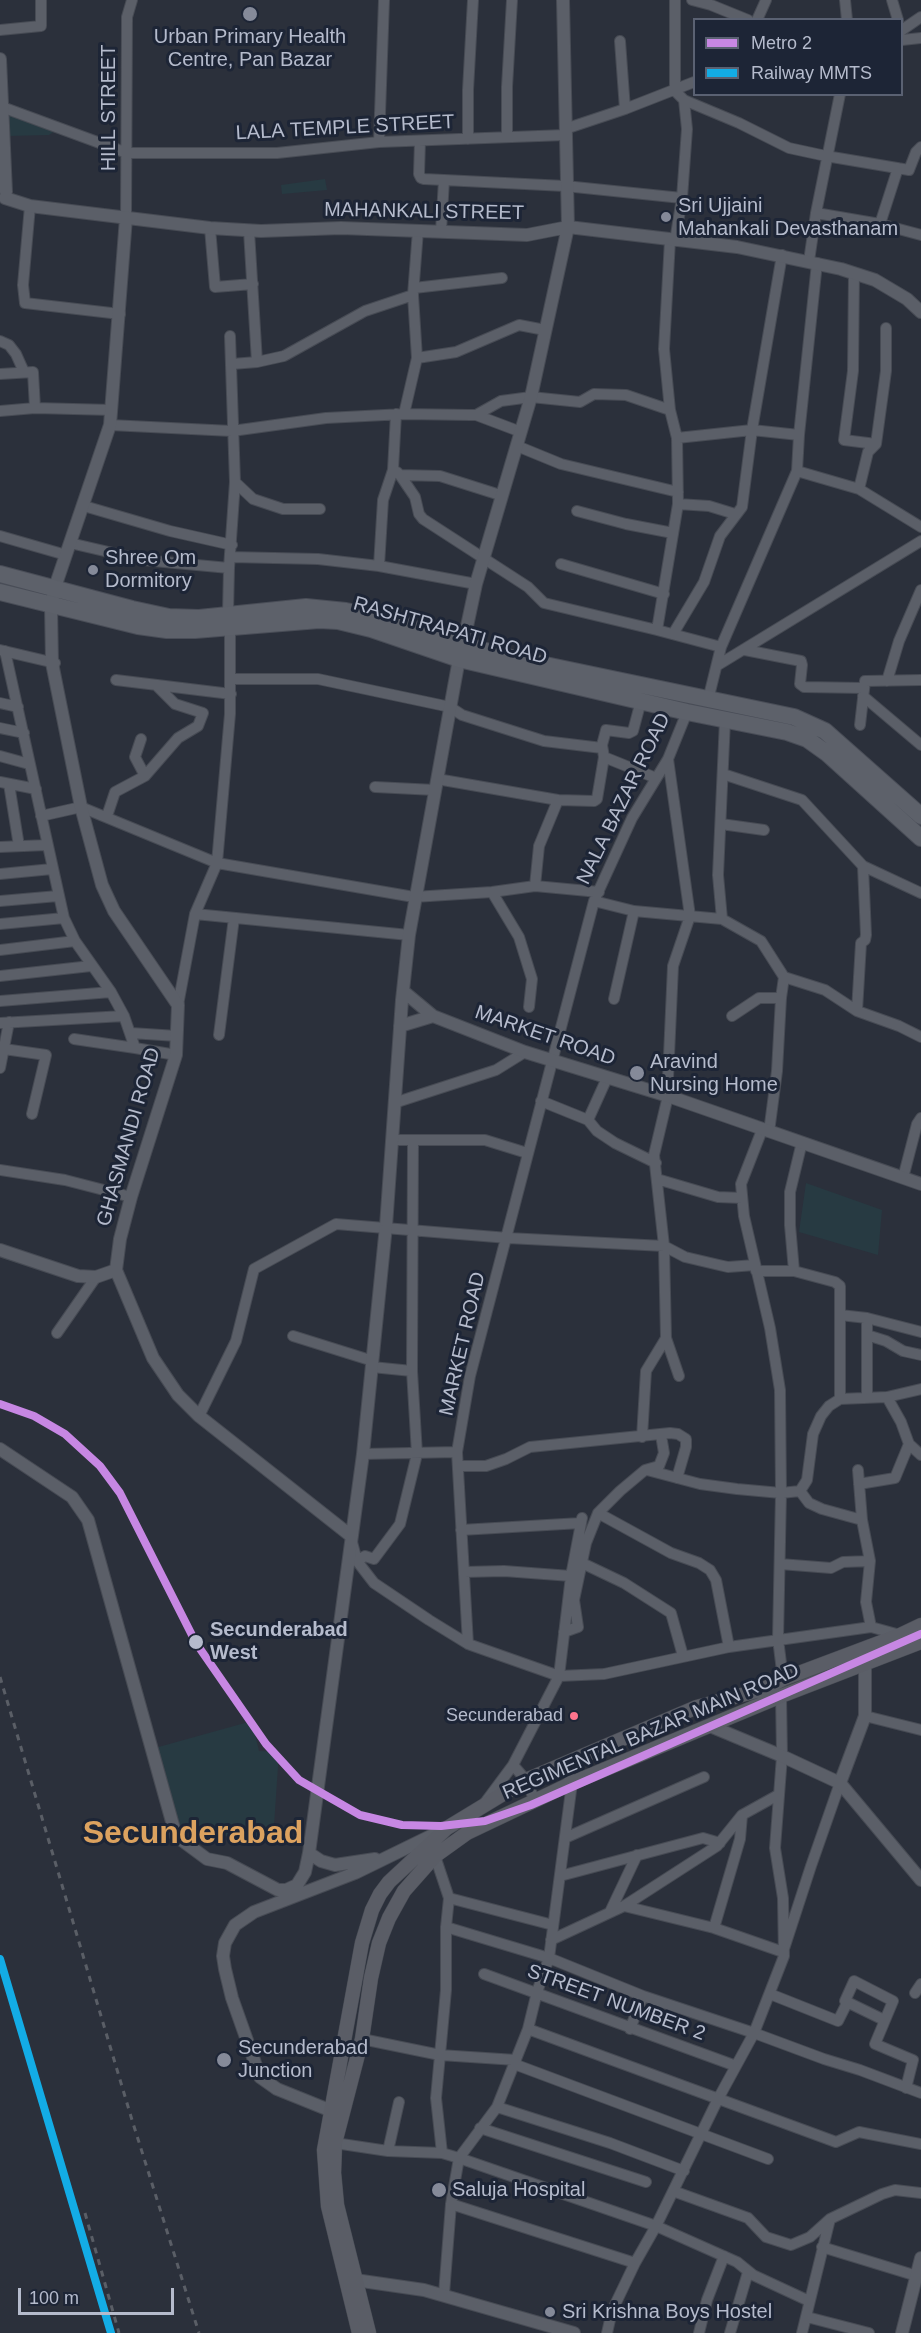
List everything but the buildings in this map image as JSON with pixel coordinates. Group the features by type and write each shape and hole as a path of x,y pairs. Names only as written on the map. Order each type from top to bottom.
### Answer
{"main road":[{"name":"RASHTRAPATI ROAD","path":"0,574 170,617 229,620 291,615 338,621 640,701 787,732 834,748 921,816"},
{"name":"RASHTRAPATI ROAD","path":"0,592 138,626 167,630 195,630 229,620"},
{"name":"RASHTRAPATI ROAD","path":"461,652 794,717 825,731 834,748 921,838"},
{"name":"REGIMENTAL BAZAR MAIN ROAD","path":"359,2333 335,2189 336,2112 362,1943 372,1910 389,1882 447,1828 526,1780 698,1707 764,1689 783,1679 920,1629"},
{"name":"REGIMENTAL BAZAR MAIN ROAD","path":"369,2333 350,2281 326,2194 324,2150 362,2039 371,1978 384,1930 404,1891 435,1856 467,1833 572,1783 781,1696 921,1642"}],"street":[{"path":"0,30 41,26 41,0"},
{"name":"HILL STREET","path":"126,218 127,17 132,0"},
{"path":"379,142 384,0"},
{"path":"468,139 473,0"},
{"path":"507,137 507,87 512,0"},
{"path":"0,1449 72,1497 88,1520 176,1836 207,1858 227,1863 278,1890 286,1890 297,1885 305,1872 309,1853 363,1454 386,1226 403,991 414,897 476,584 500,495 531,397 568,227 563,0"},
{"path":"675,0 675,91 684,100 739,123 789,148 826,156 909,170 916,152 921,147"},
{"path":"692,0 742,18"},
{"path":"758,18 766,0"},
{"path":"845,0 847,18"},
{"path":"892,0 898,18"},
{"path":"903,28 921,17"},
{"path":"903,30 921,38"},
{"path":"620,41 625,109"},
{"path":"0,59 3,194"},
{"name":"LALA TEMPLE STREET","path":"127,153 277,153 379,142 507,137 565,132 693,82"},
{"path":"708,700 721,646 797,471 816,213 840,96"},
{"path":"657,630 678,504 678,438 670,410 664,349 672,241 682,198 687,129 684,100"},
{"path":"2,107 127,153"},
{"path":"420,141 421,178 566,186 682,198"},
{"path":"880,224 898,168"},
{"path":"441,231 444,180"},
{"name":"MAHANKALI STREET","path":"3,194 30,206 249,231 341,228 527,236 568,227 737,247 813,262 875,280 907,299 921,312"},
{"path":"30,206 22,285 24,301 27,304 120,314"},
{"path":"816,213 880,224 921,235"},
{"path":"126,218 110,425 55,588 51,606 54,663 81,807 102,885 114,911 178,1005"},
{"path":"210,228 215,287 253,284"},
{"path":"379,566 383,500 396,472 400,414 417,358 414,291 418,230"},
{"path":"249,231 257,362"},
{"path":"673,634 704,582 720,536 742,507 752,430 782,255"},
{"path":"854,273 853,371 844,440 876,444"},
{"path":"232,364 257,362 284,356 365,311 414,291 502,278"},
{"path":"417,358 456,352 519,325 545,330"},
{"path":"859,489 868,452 876,444 885,371 886,328"},
{"path":"178,1005 195,914 217,863 231,694 230,563 235,482 230,336"},
{"path":"0,341 9,345 16,354 24,372"},
{"path":"0,374 31,371 34,375 35,408"},
{"path":"476,415 501,401 531,397 580,402 594,394 626,395 670,410"},
{"path":"0,411 35,408 112,410"},
{"path":"110,425 232,431 326,418 400,414 476,415 521,432"},
{"path":"678,438 752,430 799,435"},
{"path":"517,446 561,464 678,492"},
{"path":"797,471 859,489 921,527"},
{"path":"396,472 440,476 500,495"},
{"path":"396,472 415,497 419,514 423,519 528,587 544,603 721,646"},
{"path":"235,482 253,499 283,509 320,509"},
{"path":"678,504 709,506 735,514"},
{"path":"84,506 170,531 232,545"},
{"path":"577,511 626,524 673,532"},
{"path":"0,536 143,560 230,563 318,559 379,566 476,584"},
{"path":"718,665 921,541"},
{"path":"561,564 664,594"},
{"path":"887,681 899,642 921,590"},
{"path":"2,650 54,663"},
{"path":"2,650 12,679 64,918 75,941 111,992 124,1016 135,1048"},
{"path":"745,650 801,662 800,684 804,687 863,692 921,746"},
{"path":"0,676 12,679"},
{"path":"232,679 318,679 450,707 462,716 544,741 603,753 656,778"},
{"path":"116,680 231,694"},
{"path":"860,725 866,681 921,680"},
{"path":"107,816 115,792 145,777 178,738 198,726 203,713 175,704 156,685"},
{"path":"375,787 436,785 558,800 594,801 597,799 606,729 629,733 633,731 640,701"},
{"path":"0,703 18,707"},
{"name":"NALA BAZAR ROAD","path":"552,1058 597,896 632,818 668,759 687,712"},
{"path":"722,919 718,875 725,720"},
{"path":"0,728 24,734"},
{"path":"141,739 135,757 145,777"},
{"path":"0,756 29,764"},
{"path":"668,759 690,916 673,966 668,1078"},
{"path":"723,774 802,801 863,866 921,893"},
{"path":"19,846 5,783 36,789"},
{"path":"535,886 539,846 558,800"},
{"path":"41,816 81,807 217,863 414,897 492,892 535,886 597,896 634,911 722,919 761,941 784,977 825,990 857,1011 921,1037"},
{"path":"721,824 764,830"},
{"path":"0,847 47,845"},
{"path":"857,1011 861,943 866,940 863,866"},
{"path":"0,874 52,869"},
{"path":"492,892 519,937 532,979 529,1006"},
{"path":"0,901 58,896"},
{"path":"614,999 634,911"},
{"path":"195,914 409,935"},
{"path":"0,924 64,918"},
{"path":"219,1035 234,918"},
{"path":"0,950 75,941"},
{"path":"0,976 92,966"},
{"path":"783,1679 778,1639 781,1493 780,1390 770,1328 744,1216 741,1184 766,1131 777,1071 784,977"},
{"name":"MARKET ROAD","path":"403,991 433,1016 525,1052 552,1058 607,1078 668,1096 921,1184"},
{"path":"0,1001 111,992"},
{"path":"732,1016 759,998 781,998"},
{"name":"GHASMANDI ROAD","path":"116,1270 120,1239 131,1197 176,1054 178,1005"},
{"path":"0,1068 4,1049 4,1023 124,1016"},
{"path":"400,1026 433,1016"},
{"path":"131,1033 177,1036"},
{"path":"74,1039 176,1054"},
{"path":"4,1049 46,1055 32,1114"},
{"path":"394,1103 496,1070 525,1052"},
{"name":"MARKET ROAD","path":"468,1644 457,1452 470,1376 508,1238 552,1058"},
{"path":"588,1120 607,1078"},
{"path":"668,1096 655,1147 664,1246 666,1338 679,1376"},
{"path":"541,1101 588,1120 597,1131 615,1143 656,1163"},
{"path":"903,1178 917,1124 921,1118"},
{"path":"392,1140 413,1142 485,1140 527,1153"},
{"path":"357,1561 365,1556 374,1559 400,1524 417,1454 412,1371 413,1142"},
{"path":"794,1271 790,1192 802,1143"},
{"path":"0,1170 65,1180 131,1197"},
{"path":"657,1179 718,1197 742,1198"},
{"path":"199,1416 236,1341 254,1269 336,1224 386,1226 508,1238 664,1246 685,1257 728,1267 794,1271 835,1282 840,1286 840,1399"},
{"path":"0,1250 78,1276 96,1277 116,1270 153,1358 178,1395 199,1416 351,1536 357,1561 374,1583 468,1644 559,1676 604,1674 729,1647 871,1627 900,1635"},
{"path":"57,1333 96,1277"},
{"path":"840,1315 867,1318 921,1332"},
{"path":"867,1318 867,1398"},
{"path":"867,1335 886,1341 903,1351 921,1355"},
{"path":"293,1336 372,1364 412,1371"},
{"path":"642,1437 646,1371 666,1338"},
{"path":"800,1491 807,1480 813,1434 821,1416 832,1403 840,1399 887,1397 921,1389"},
{"path":"887,1397 901,1422 909,1444 921,1455"},
{"path":"458,1466 486,1466 506,1460 530,1447 678,1434 686,1439 686,1447 677,1478"},
{"path":"564,1632 578,1627 574,1600 586,1543 598,1513 645,1470 659,1466 664,1453 661,1435"},
{"path":"859,1484 895,1478 909,1444"},
{"path":"363,1454 457,1452"},
{"path":"645,1470 700,1484 781,1493 800,1491"},
{"path":"858,1470 862,1520 870,1561 866,1602 871,1627"},
{"path":"800,1491 809,1503 862,1520"},
{"path":"598,1513 671,1553 699,1563 710,1570 716,1580 729,1647"},
{"path":"461,1530 581,1520 571,1576 559,1676 513,1765 480,1809"},
{"path":"780,1564 831,1568 843,1562 870,1561"},
{"path":"582,1563 624,1583 671,1613 683,1656"},
{"path":"464,1572 504,1571 571,1576"},
{"path":"607,2333 612,2311 635,2263 754,2033 770,1994 840,1783 865,1716 865,1664"},
{"path":"781,1696 782,1756 776,1848 783,1898 783,1952"},
{"path":"865,1716 921,1730"},
{"path":"710,1726 840,1783 921,1880"},
{"path":"444,2294 451,2204 459,2158 497,2107 528,2029 537,1992 549,1958 572,1783 564,1764"},
{"path":"513,1765 526,1780 536,1801"},
{"path":"565,1838 704,1777"},
{"path":"551,1940 624,1906 720,1843 742,1815 778,1796"},
{"path":"714,1928 740,1839 742,1815"},
{"path":"336,2112 277,2089 260,2077 232,1998 223,1956 225,1942 235,1925 254,1912 341,1878 447,1828"},
{"path":"560,1876 702,1838 720,1843"},
{"path":"309,1853 321,1861 335,1865 382,1858"},
{"path":"610,1912 637,1855"},
{"path":"435,1856 449,1898 446,1927 446,1990 436,2098 442,2153"},
{"path":"449,1898 553,1925"},
{"path":"624,1906 714,1928 783,1952"},
{"name":"STREET NUMBER 2","path":"446,1927 549,1958 643,1996 921,2093"},
{"name":"STREET NUMBER 2","path":"484,1974 736,2066"},
{"path":"884,2020 845,2001 854,1981 893,2001 875,2044 913,2060 906,2088"},
{"path":"770,1994 838,2021 848,2003"},
{"path":"630,2029 643,1996"},
{"path":"528,2029 836,2142 862,2132 921,2144"},
{"path":"362,2039 440,2055 515,2062 768,2159"},
{"path":"388,2151 399,2102"},
{"path":"497,2107 610,2143 684,2171"},
{"path":"480,2128 646,2182"},
{"path":"335,2143 388,2151 442,2153 459,2158 656,2226 737,2262 748,2272 809,2301"},
{"path":"673,2191 748,2218 766,2237 785,2244 801,2242 830,2219 895,2190 921,2193"},
{"path":"451,2204 635,2263"},
{"path":"802,2333 830,2219"},
{"path":"822,2247 917,2276"},
{"path":"699,2333 707,2300 724,2256"},
{"path":"903,2333 921,2258"},
{"path":"730,2333 748,2272"},
{"path":"350,2281 444,2294 547,2329 574,2333"},
{"path":"807,2317 869,2333"}],"shaded area":[{"path":"6,110 61,127 49,135 6,136"},
{"path":"325,179 327,190 282,194 281,185"},
{"path":"806,1183 882,1210 878,1255 799,1232"},
{"path":"252,1721 259,1751 279,1752 273,1840 193,1833 177,1824 155,1748"}],"railway":[{"path":"0,1677 132,2120 199,2333"},
{"path":"85,2213 119,2333"}],"metro line":[{"name":"2","path":"0,1404 34,1416 65,1434 100,1466 120,1493 196,1643 266,1744 299,1780 360,1815 402,1825 441,1826 485,1821 531,1805 921,1634"}],"rail line":[{"name":"MMTS","path":"0,1959 111,2333"}],"place":[{"name":"Urban Primary Health Centre, Pan Bazar","path":"250,14"},
{"name":"Sri Ujjaini Mahankali Devasthanam","path":"666,217"},
{"name":"Shree Om Dormitory","path":"93,570"},
{"name":"Aravind Nursing Home","path":"637,1073"},
{"name":"Secunderabad West","path":"196,1642"},
{"name":"Secunderabad","path":"574,1716"},
{"name":"Secunderabad Junction","path":"224,2060"},
{"name":"Saluja Hospital","path":"439,2190"},
{"name":"Sri Krishna Boys Hostel","path":"550,2312"}],"district":[{"name":"Secunderabad","path":"193,1834"}]}
